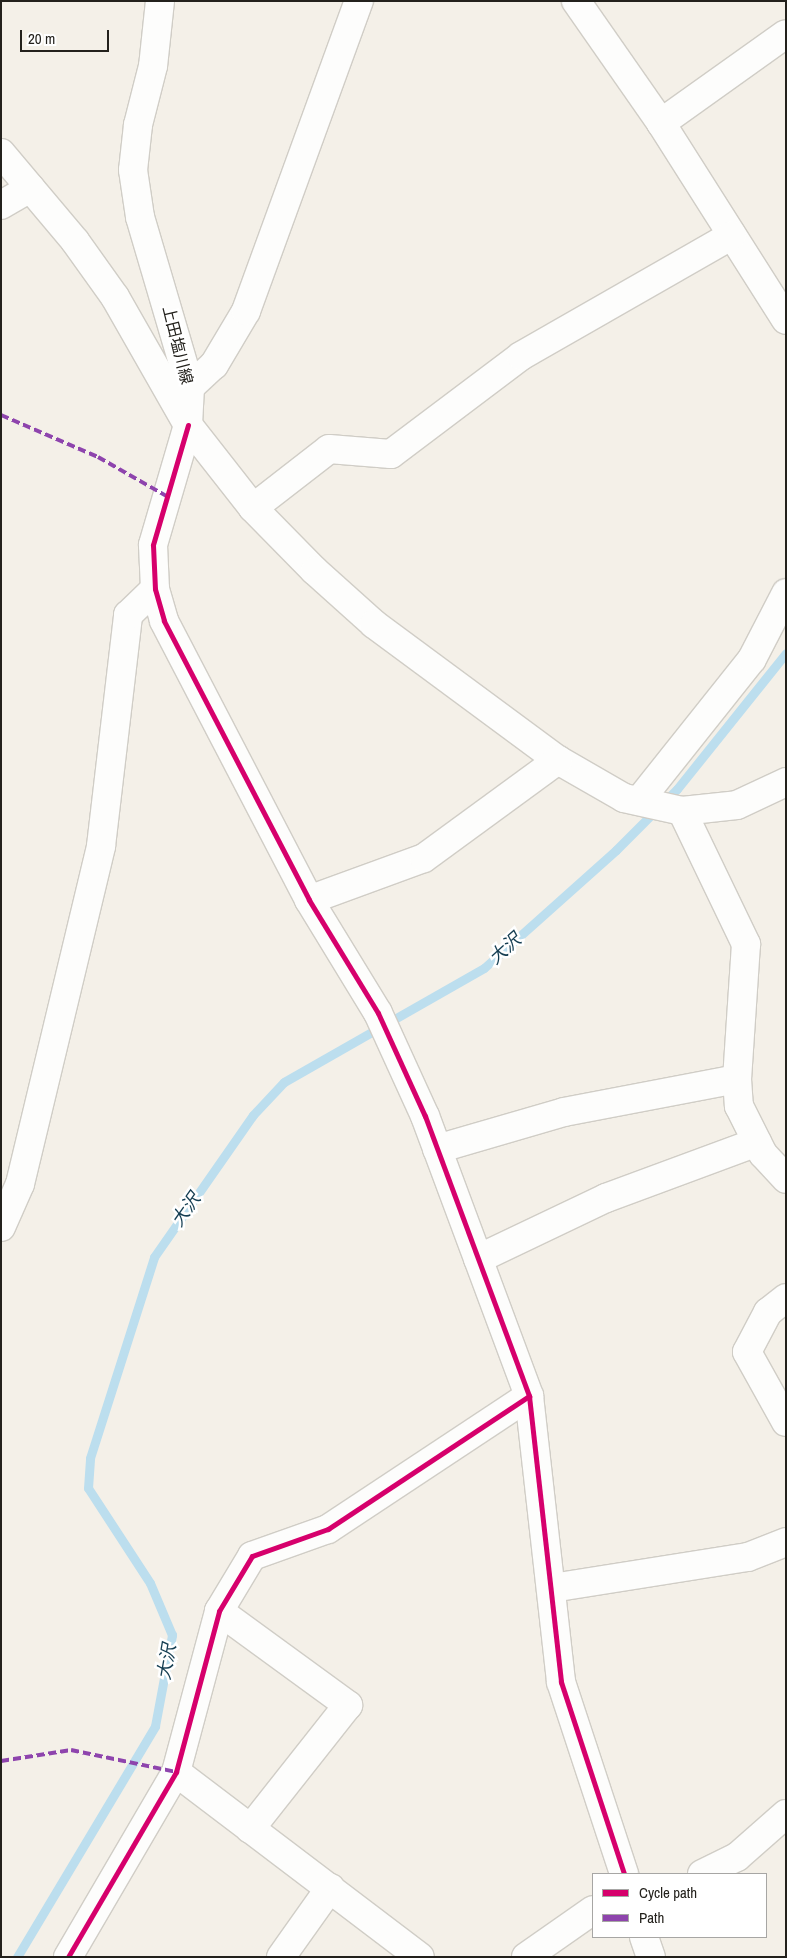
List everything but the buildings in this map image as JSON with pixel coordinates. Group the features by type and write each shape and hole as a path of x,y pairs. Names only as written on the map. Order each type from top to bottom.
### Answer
{"street":[{"name":"上田塩川線","path":"160,1 153,66 138,125 133,170 140,217 190,387 188,425"},
{"path":"190,387 214,365 246,312 359,1"},
{"path":"576,1 661,123 786,320"},
{"path":"661,123 786,34"},
{"name":"上田塩川線","path":"1,153 31,188 115,297 188,425"},
{"path":"1,205 31,188"},
{"path":"253,508 329,449 391,454 521,356 732,235"},
{"path":"188,425 253,508 315,571 374,624 558,760 624,798 682,811 737,806 786,782"},
{"path":"188,425 153,545 154,588 164,621 309,900 378,1014 437,1149 529,1396 552,1588 561,1682 624,1873"},
{"path":"1,1227 20,1184 102,846 128,615 154,588"},
{"path":"638,801 752,659 786,593"},
{"path":"309,900 424,858 558,760"},
{"path":"682,811 746,944 738,1079 739,1106 757,1142 786,1179"},
{"path":"437,1149 564,1112 738,1079"},
{"path":"478,1259 606,1198 757,1142"},
{"path":"786,1298 768,1312 747,1352 786,1422"},
{"path":"68,1957 176,1772 219,1612 252,1556 328,1529 529,1396"},
{"path":"552,1588 748,1557 786,1542"},
{"path":"219,1612 348,1705 250,1829"},
{"path":"176,1772 420,1957"},
{"path":"704,1873 737,1857 786,1814"},
{"path":"280,1957 330,1888"},
{"path":"526,1957 592,1911"},
{"path":"644,1938 651,1957"}],"waterway":[{"name":"大沢","path":"17,1957 155,1726 172,1635 150,1583 88,1488 90,1458 154,1257 253,1115 284,1082 484,968 616,850 677,789 786,653"}],"marked path":[{"path":"1,415 98,457 168,497"},
{"path":"1,1761 71,1750 176,1772"}],"cycle path":[{"path":"188,425 153,545 155,589 164,621 309,900 378,1013 425,1116 529,1396 561,1682 624,1873"},
{"path":"68,1957 176,1772 219,1611 252,1556 328,1529 529,1396"}]}
